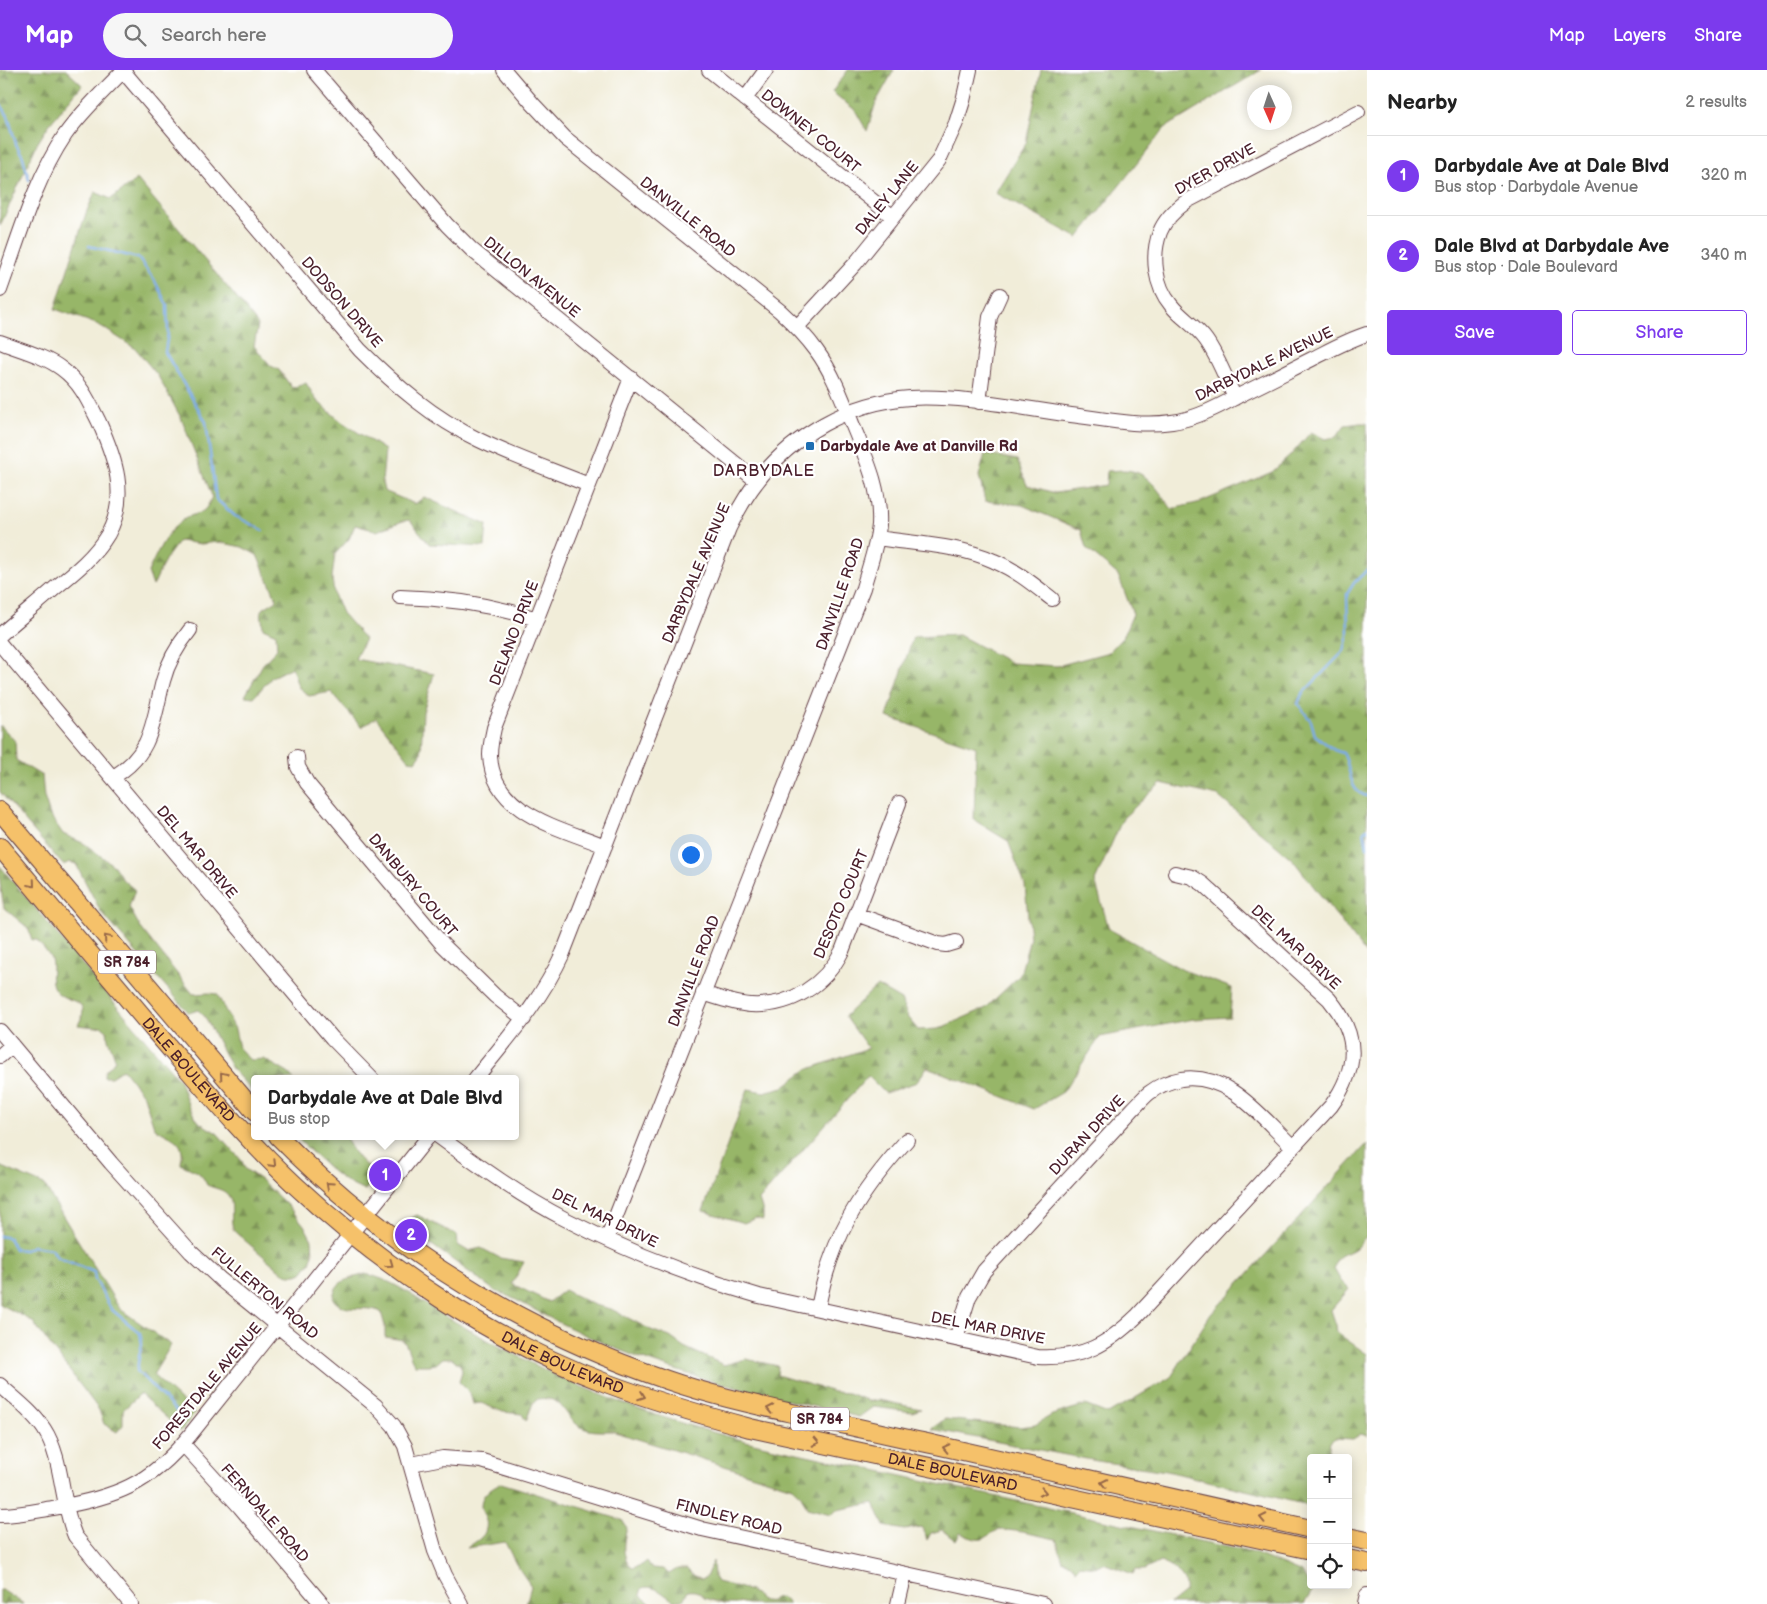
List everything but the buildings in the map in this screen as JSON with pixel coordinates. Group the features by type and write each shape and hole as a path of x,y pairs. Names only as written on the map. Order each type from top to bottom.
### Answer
{"main road":[{"name":"DALE BOULEVARD","path":"0,811 251,1107"},
{"name":"DALE BOULEVARD","path":"0,847 227,1116 296,1186 352,1234 414,1281 510,1339 604,1382 696,1414 750,1428 1307,1549"},
{"name":"DALE BOULEVARD","path":"282,1140 330,1186 366,1216 438,1270 523,1319 569,1341 668,1381 766,1408 1307,1528"},
{"path":"1352,1538 1367,1541"},
{"path":"1352,1560 1367,1563"}],"street":[{"path":"0,290 31,203 50,159 80,116 124,70"},
{"name":"DODSON DRIVE","path":"124,70 360,350 381,371 428,409 479,440 589,485"},
{"name":"DILLON AVENUE","path":"314,70 447,225 472,250 757,481"},
{"name":"DANVILLE ROAD","path":"504,70 565,138 780,311 797,327 826,364 848,412 875,483 878,501 879,523 877,538 862,588 607,1239"},
{"name":"DOWNEY COURT","path":"708,70 893,217"},
{"path":"745,98 766,70"},
{"name":"DALEY LANE","path":"797,327 855,264 939,160 964,101 970,70"},
{"name":"DYER DRIVE","path":"1235,398 1207,342 1200,332 1177,313 1162,292 1156,266 1160,231 1176,209 1200,194 1358,112"},
{"path":"980,402 990,317 1000,295"},
{"name":"DARBYDALE AVENUE","path":"478,1075 524,1019 553,975 729,528 739,508 757,481 788,448 806,435 848,412 884,402 909,398 980,402 1137,424 1174,422 1194,416 1235,398 1337,346 1367,334"},
{"path":"0,342 49,361 62,369 80,386 88,398 112,450 119,494 112,526 96,550 83,565 0,635"},
{"name":"DELANO DRIVE","path":"605,846 525,813 506,796 495,776 490,754 494,728 631,378"},
{"path":"877,538 944,548 981,556 1007,568 1035,586 1052,600"},
{"path":"400,597 473,602 537,619"},
{"path":"113,777 129,766 146,744 152,732 167,668 177,648 190,630"},
{"name":"DEL MAR DRIVE","path":"0,644 315,1018 368,1075"},
{"name":"DANBURY COURT","path":"298,757 298,766 307,783 425,925 468,971 524,1019"},
{"name":"DESOTO COURT","path":"702,993 737,1003 752,1005 781,1002 805,992 820,982 836,962 900,803"},
{"name":"DEL MAR DRIVE","path":"444,1140 520,1193 564,1219 650,1259 723,1286 760,1296 1038,1357 1054,1358 1083,1353 1108,1341 1138,1315 1331,1106 1346,1080 1353,1057 1349,1034 1344,1021 1329,999 1203,884 1192,877 1175,873"},
{"path":"856,914 938,944 946,945 956,942"},
{"name":"FULLERTON ROAD","path":"0,1031 111,1163 191,1252 221,1280 376,1406 397,1432 405,1446 411,1464 435,1552 461,1604"},
{"path":"0,1056 12,1045"},
{"name":"DURAN DRIVE","path":"956,1339 969,1297 984,1271 1133,1109 1156,1088 1190,1078 1205,1079 1217,1083 1239,1095 1293,1147"},
{"path":"366,1216 426,1140"},
{"path":"818,1308 828,1264 845,1224 870,1185 907,1140"},
{"name":"FORESTDALE AVENUE","path":"0,1515 24,1514 97,1500 130,1487 156,1470 183,1444 366,1216"},
{"path":"0,1385 37,1419 44,1429 53,1450 73,1531 79,1542 131,1604"},
{"name":"FERNDALE ROAD","path":"183,1444 240,1507 322,1604"},
{"name":"FINDLEY ROAD","path":"411,1464 443,1458 482,1462 702,1529 1043,1604"},
{"path":"898,1604 905,1574"},
{"path":"1365,1604 1367,1595"}],"green space":[{"path":"0,70 66,70 82,85 49,125 37,144 0,226"},
{"path":"848,70 894,70 876,102 867,131 855,110 832,92"},
{"path":"1041,70 1261,70 1165,128 1078,238 995,193 1026,143"},
{"path":"137,179 258,325 254,346 271,366 279,370 292,388 306,383 317,401 342,422 385,450 382,482 384,491 415,504 424,497 487,525 485,547 429,544 410,520 377,531 355,525 349,539 335,554 332,578 334,594 342,613 365,639 355,659 434,674 423,712 421,754 416,761 409,760 376,718 361,727 331,692 309,696 298,687 292,667 272,677 254,697 245,696 263,664 277,649 276,634 263,628 261,610 277,600 257,555 242,547 218,542 201,544 179,541 165,560 153,586 148,572 171,530 188,517 203,511 212,496 181,418 158,376 136,349 99,325 55,309 86,213 95,192 111,199"},
{"path":"1367,423 1367,955 1293,860 1218,796 1161,783 1123,818 1095,881 1109,929 1183,970 1232,988 1230,1017 1194,1019 1100,1037 1063,1092 1034,1109 927,1067 917,1082 885,1093 868,1076 759,1200 763,1212 763,1220 756,1218 744,1223 703,1211 748,1089 764,1092 783,1087 806,1070 868,1048 845,1016 877,986 901,1000 908,1018 918,1030 938,1029 986,1008 1020,975 1030,938 1025,885 1008,841 974,820 976,747 887,717 913,637 959,635 1011,663 1057,666 1109,652 1123,637 1133,614 1118,575 1086,548 1081,530 1022,505 985,501 979,476 985,454 1017,460 1027,485 1055,493 1106,485 1107,471 1123,470 1139,473 1150,481 1172,509 1201,502 1272,472 1290,456 1311,432 1325,439 1336,437 1345,425"},
{"path":"0,725 15,741 16,760 42,776 44,797 50,815 63,834 85,844 114,866 123,880 135,890 129,907 140,927 193,994 217,994 235,1029 239,1048 250,1060 264,1059 290,1075 251,1075 251,1090 232,1069 205,1017 198,1010 189,1013 101,912 76,864 70,862 63,865 0,792"},
{"path":"0,866 180,1081 189,1107 200,1123 217,1133 242,1161 245,1169 261,1180 288,1206 304,1225 312,1240 313,1254 310,1263 302,1273 289,1275 282,1272 235,1232 229,1197 222,1190 207,1185 199,1173 181,1164 181,1146 174,1139 154,1127 144,1096 123,1069 111,1077 104,1077 105,1072 115,1058 107,1031 101,1026 78,1025 82,1016 83,1009 81,1005 65,998 55,990 51,979 52,963 50,956 37,940 32,940 28,928 4,908 0,883"},
{"path":"299,1140 347,1140 363,1163 379,1172 365,1190 347,1182 328,1168"},
{"path":"1367,1144 1367,1236 1352,1251 1339,1257 1335,1264 1334,1269 1341,1281 1349,1289 1331,1310 1337,1333 1367,1354 1367,1436 1361,1434 1353,1439 1335,1438 1330,1442 1328,1454 1307,1454 1307,1505 1167,1471 1097,1461 931,1429 945,1419 1020,1427 1035,1425 1052,1415 1085,1405 1108,1414 1171,1377 1211,1314"},
{"path":"0,1166 44,1185 120,1309 171,1345 153,1375 194,1413 181,1431 140,1394 123,1410 123,1425 117,1432 104,1424 99,1410 32,1321 0,1304"},
{"path":"417,1215 457,1235 458,1245 468,1251 481,1248 500,1258 524,1262 512,1284 549,1302 564,1290 594,1305 611,1309 651,1330 670,1337 684,1347 724,1365 746,1359 778,1366 777,1375 834,1392 848,1393 869,1401 879,1400 921,1409 912,1412 873,1407 859,1417 716,1382 632,1355 589,1337 515,1299 495,1291 406,1226 408,1220"},
{"path":"365,1274 393,1284 508,1351 579,1385 641,1410 705,1430 770,1447 1254,1553 1302,1573 1307,1581 1307,1589 1313,1589 1304,1604 1170,1604 1185,1592 1184,1581 1175,1569 1160,1562 1144,1570 1135,1570 1133,1574 1103,1563 1095,1567 1080,1565 1076,1570 1071,1563 1063,1561 1056,1539 1009,1530 993,1532 982,1539 972,1538 960,1533 956,1541 942,1530 931,1533 927,1540 921,1527 904,1530 884,1526 874,1503 837,1510 831,1514 807,1508 801,1495 792,1487 612,1431 585,1429 575,1423 558,1403 553,1400 538,1399 533,1403 526,1421 522,1414 503,1412 481,1403 473,1404 470,1393 459,1382 462,1371 461,1366 452,1358 443,1358 436,1364 415,1365 403,1340 385,1337 385,1326 381,1312 343,1307 333,1299 336,1288 348,1279"},
{"path":"501,1483 622,1520 627,1528 624,1544 626,1559 632,1568 642,1565 647,1561 652,1568 663,1569 669,1574 677,1569 687,1569 693,1575 702,1579 706,1577 713,1561 714,1577 717,1582 750,1591 764,1601 772,1601 774,1598 781,1597 789,1604 748,1604 738,1602 737,1604 724,1604 704,1598 699,1593 693,1591 688,1591 683,1600 674,1601 659,1591 647,1587 642,1588 640,1595 651,1604 526,1604 531,1586 516,1564 505,1542 467,1548 480,1539 485,1532 486,1520 481,1508 483,1497 491,1488"},
{"path":"0,1590 2,1590 24,1604 0,1604"}],"waterway":[{"path":"0,103 8,116 29,180"},
{"path":"89,246 138,258 154,279 167,305 168,333 165,352 206,422 216,499 235,516 263,530"},
{"path":"1367,570 1354,583 1347,594 1348,635 1344,651 1302,694 1298,704 1311,721 1315,735 1334,750 1343,753 1356,790 1367,796"},
{"path":"1367,829 1364,831 1367,847"},
{"path":"0,1236 9,1238 15,1249 25,1250 32,1246 52,1249 57,1257 94,1272 95,1279 111,1309 140,1333 142,1344 137,1371 178,1413"}],"place":[{"name":"Darbydale Ave at Danville Rd","path":"810,446"},
{"name":"Darbydale Ave at Dale Blvd","path":"385,1175"},
{"name":"Dale Blvd at Darbydale Ave","path":"411,1235"}],"district":[{"name":"DARBYDALE","path":"764,470"}]}
